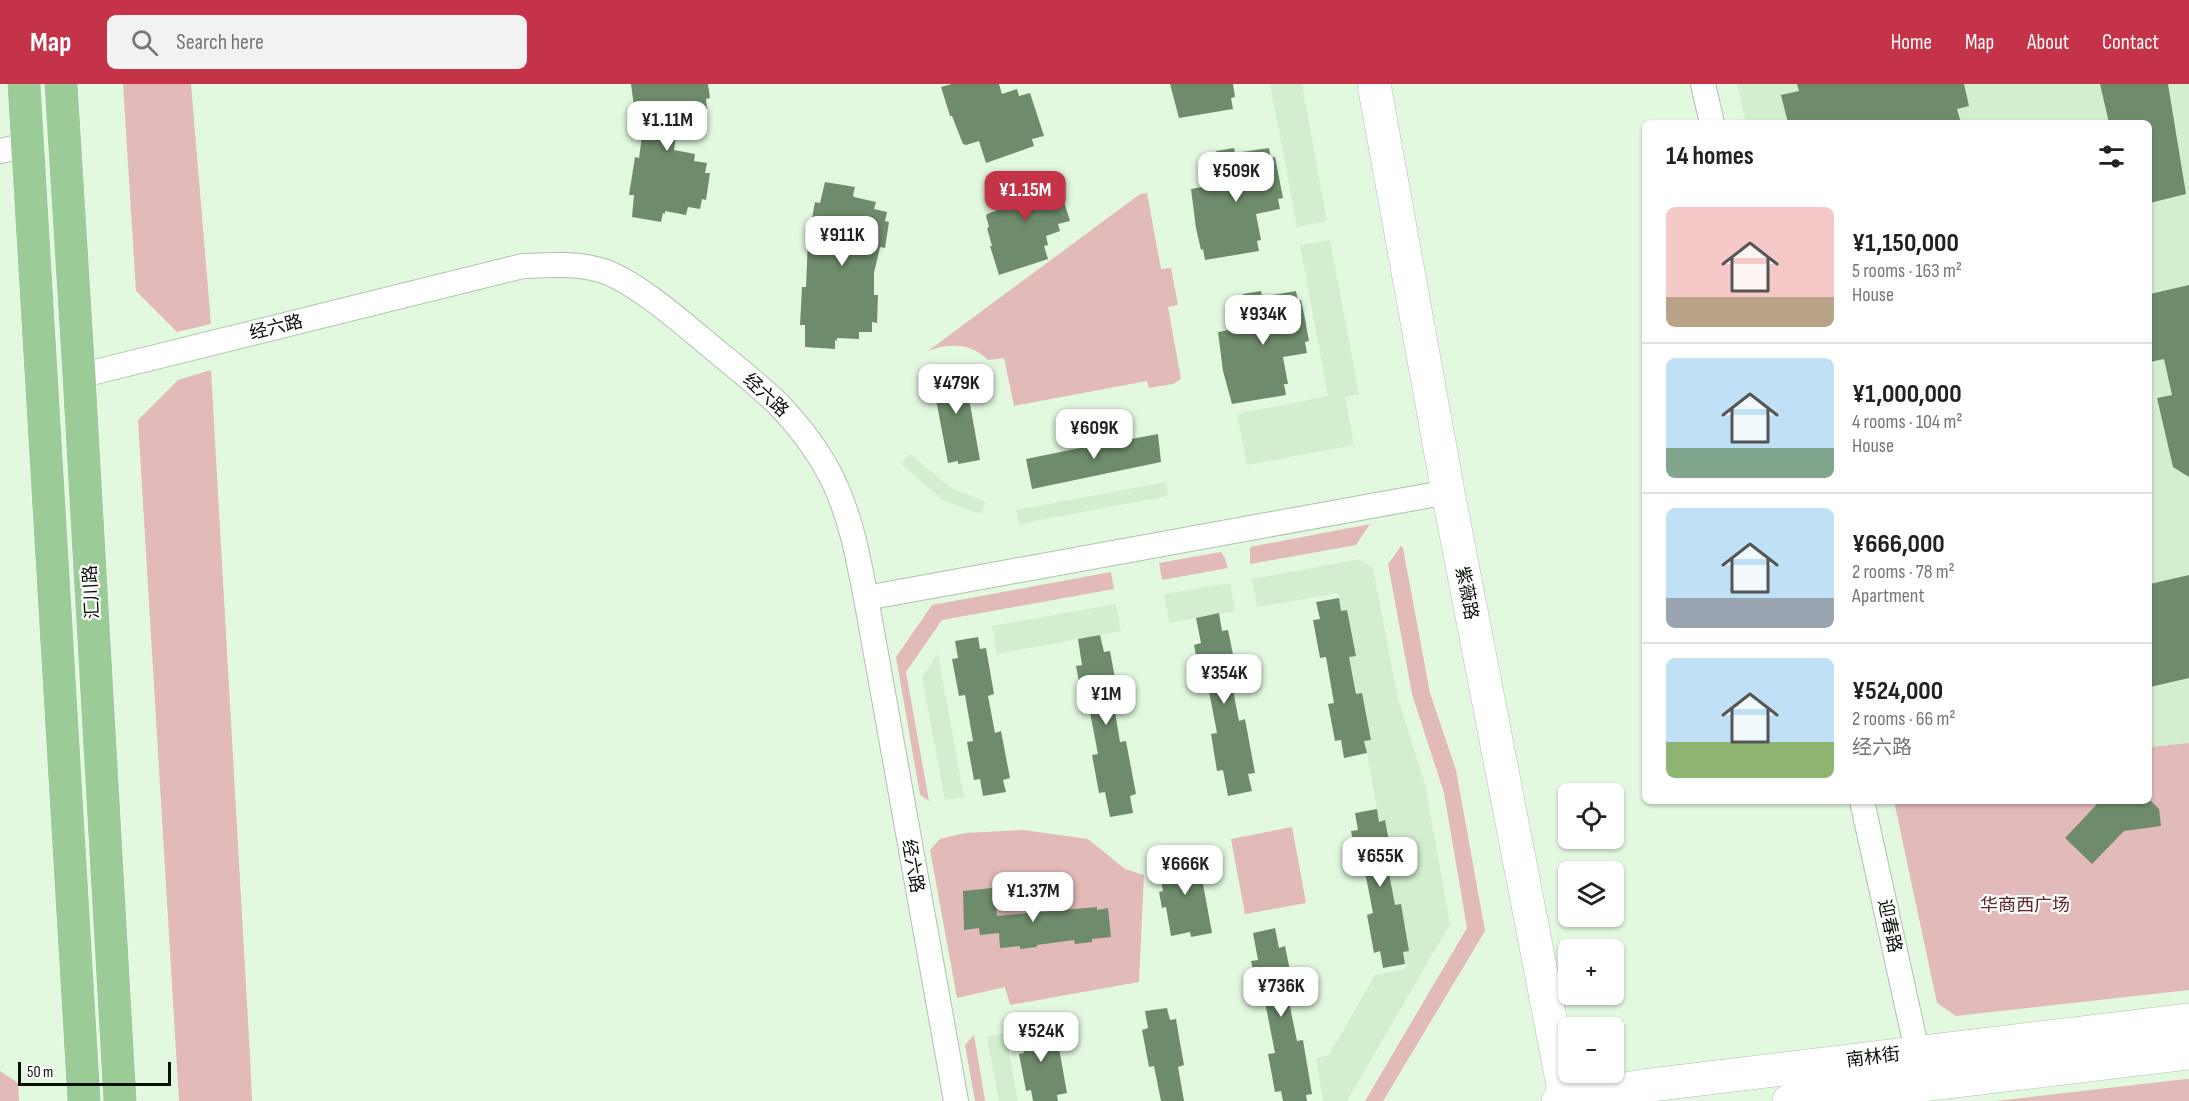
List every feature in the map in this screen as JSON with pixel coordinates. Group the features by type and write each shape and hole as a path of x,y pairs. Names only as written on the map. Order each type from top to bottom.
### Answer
{"main road":[{"name":"汇川路","path":"24,84 14,148 84,1101"},
{"name":"汇川路","path":"60,84 120,1101"},
{"name":"紫薇路","path":"1357,84 1440,493 1558,1100"},
{"name":"紫薇路","path":"1374,84 1440,493"},
{"name":"南林街","path":"1558,1100 1642,1086 1917,1051 2189,1020"},
{"name":"南林街","path":"1789,1101 2189,1053"}],"street":[{"path":"1703,84 1711,120"},
{"name":"经六路","path":"79,376 523,266 561,264 601,270 631,285 680,321 762,389 801,431 832,479 846,510 866,598 956,1101"},
{"path":"866,598 1440,493"},
{"name":"迎春路","path":"1863,804 1917,1051"}],"shaded area":[{"path":"1270,84 1302,84 1327,221 1297,227"},
{"path":"1737,84 2189,84 2189,743 2152,747 2152,120 1745,120"},
{"path":"1330,240 1359,394 1345,397 1354,445 1247,465 1237,414 1328,396 1300,245"},
{"path":"910,454 951,488 986,502 981,514 944,501 901,464"},
{"path":"1166,482 1168,496 1019,524 1016,510"},
{"path":"1360,559 1373,568 1398,699 1425,784 1450,924 1347,1101 1323,1101 1316,1058 1329,1055 1375,975 1406,969 1338,593 1257,607 1252,579"},
{"path":"1230,583 1235,611 1169,623 1164,594"},
{"path":"1116,604 1121,631 997,654 992,626"},
{"path":"938,654 964,797 945,800 922,677"},
{"path":"1005,1033 1018,1101 999,1101 987,1037"}],"green space":[{"path":"123,84 191,84 211,324 177,332 136,291"},
{"path":"1147,193 1161,269 1171,268 1178,305 1168,307 1181,379 1173,384 1149,388 1147,381 1014,406 1004,358 988,360 974,350 960,346 928,351 1140,194"},
{"path":"211,370 252,1101 179,1101 138,420 178,380"},
{"path":"1370,524 1356,545 1250,564 1250,547"},
{"path":"1401,546 1430,693 1456,770 1485,931 1383,1101 1365,1101 1467,928 1444,793 1412,694 1388,564"},
{"path":"1221,552 1228,568 1162,580 1159,563"},
{"path":"1111,572 1114,589 942,620 906,672 929,801 920,795 896,657 932,605"},
{"name":"华商西广场","path":"2189,743 2189,990 1956,1016 1937,1003 1895,804 2152,804 2152,747"},
{"path":"1292,827 1306,903 1245,914 1231,839"},
{"path":"1023,830 1088,839 1125,869 1144,875 1139,982 1010,1005 1005,987 957,998 930,850 940,839 965,833"},
{"path":"974,1035 985,1101 975,1101 965,1045"},
{"path":"0,1071 18,1083 19,1101 0,1101"},
{"path":"2189,1079 2189,1101 1995,1101"}],"building":[{"path":"631,84 708,84 710,98 706,99 707,109 694,110 695,118 674,121 676,135 674,150 695,154 694,161 707,163 705,173 710,173 706,200 702,199 700,209 688,207 686,215 665,211 661,222 632,217 634,195 629,195 635,157 639,158 642,136 640,114 635,114"},
{"path":"952,84 999,84 1002,94 1017,89 1019,96 1030,93 1044,136 1032,139 1034,146 986,163 979,141 963,144 952,116 950,116 941,87"},
{"path":"1170,84 1233,84 1235,97 1231,98 1233,109 1179,118"},
{"path":"1797,84 1964,84 1969,106 1957,109 1960,120 1787,120 1781,95 1799,91"},
{"path":"2100,84 2168,84 2186,194 2152,202 2152,120 2108,120"},
{"path":"1234,148 1235,153 1269,148 1271,158 1275,157 1283,198 1278,199 1280,209 1256,214 1261,240 1257,241 1259,251 1205,260 1196,228 1191,189 1218,184 1214,162 1218,161 1216,151"},
{"path":"1043,175 1046,182 1057,179 1070,221 1058,224 1060,231 1046,236 1048,245 1044,246 1048,259 999,275 990,246 992,246 986,216 1000,209 994,190"},
{"path":"825,182 855,187 854,197 876,202 874,209 887,212 885,221 889,222 885,248 880,247 874,273 874,295 878,295 877,323 872,322 872,332 859,332 859,339 837,338 835,349 805,347 805,325 800,325 802,287 806,287 808,239 815,202 820,203"},
{"path":"2189,285 2189,477 2173,467 2157,398 2172,395 2164,359 2152,362 2152,294"},
{"path":"1261,291 1262,297 1296,291 1298,301 1301,300 1309,341 1305,342 1307,353 1283,357 1288,384 1284,384 1286,395 1232,404 1223,371 1218,332 1245,327 1241,306 1245,305 1243,294"},
{"path":"963,365 980,460 958,464 958,461 948,463 931,373"},
{"path":"1158,434 1161,462 1032,489 1026,459 1105,443 1104,438 1124,435 1126,440"},
{"path":"2189,575 2189,678 2152,687 2152,584"},
{"path":"1339,598 1341,611 1347,610 1356,656 1349,657 1356,694 1362,693 1371,740 1364,741 1367,753 1344,758 1341,740 1335,741 1328,704 1334,703 1326,657 1320,658 1313,620 1320,619 1316,602"},
{"path":"1219,613 1222,631 1228,630 1239,684 1232,685 1239,721 1245,719 1255,773 1248,774 1252,791 1228,796 1223,770 1217,771 1211,734 1217,733 1207,681 1201,682 1194,645 1201,643 1196,618"},
{"path":"1100,635 1104,652 1110,651 1120,705 1114,706 1120,742 1126,741 1136,794 1130,796 1133,813 1110,817 1105,792 1099,793 1092,755 1098,754 1088,702 1083,703 1076,666 1082,665 1078,639"},
{"path":"978,637 980,649 986,648 994,694 988,696 995,733 1001,731 1010,778 1003,780 1006,792 983,796 980,779 974,780 967,742 973,741 965,695 959,696 952,659 958,658 955,641"},
{"path":"2152,802 2159,809 2161,826 2124,831 2092,864 2065,838 2097,804 2152,804"},
{"path":"1377,809 1379,822 1385,820 1394,867 1388,868 1395,905 1401,904 1409,951 1403,952 1405,964 1383,968 1380,951 1374,953 1367,915 1373,913 1364,867 1358,869 1351,831 1358,830 1355,813"},
{"path":"1197,851 1212,933 1191,937 1190,932 1171,936 1166,907 1162,908 1159,892 1163,891 1158,864 1176,861 1175,855"},
{"path":"992,888 997,916 1108,908 1111,937 1075,944 1074,940 1020,949 1020,946 1000,948 999,933 980,935 979,928 964,930 963,891"},
{"path":"1275,928 1279,948 1285,946 1296,1000 1289,1002 1297,1041 1303,1040 1312,1094 1306,1095 1307,1101 1283,1101 1281,1091 1275,1092 1268,1054 1275,1053 1264,997 1258,998 1251,961 1258,960 1253,933"},
{"path":"1167,1008 1170,1020 1176,1019 1184,1065 1178,1067 1184,1101 1161,1101 1154,1066 1149,1067 1142,1030 1148,1028 1145,1011"},
{"path":"1044,1020 1047,1039 1057,1037 1067,1093 1057,1095 1058,1101 1033,1101 1031,1090 1026,1091 1019,1054 1024,1053 1019,1025"}]}
